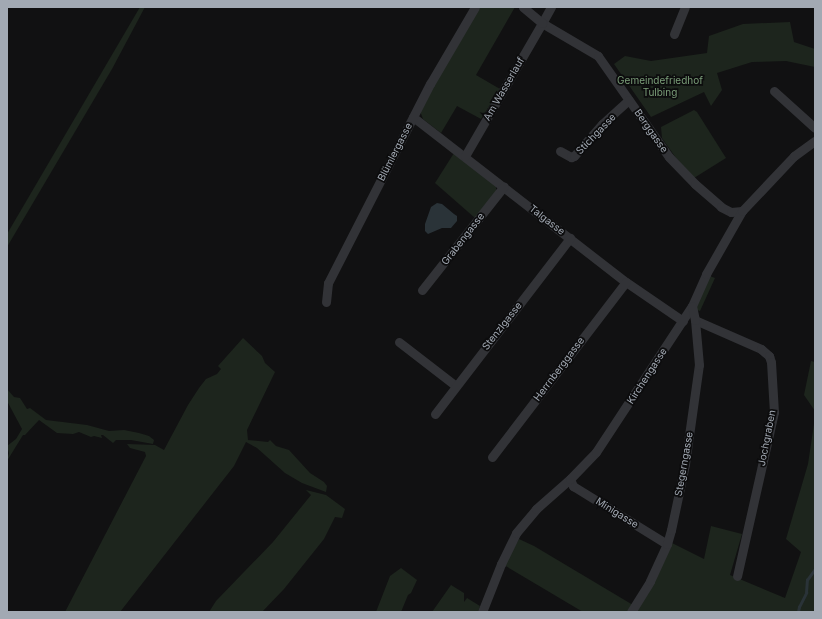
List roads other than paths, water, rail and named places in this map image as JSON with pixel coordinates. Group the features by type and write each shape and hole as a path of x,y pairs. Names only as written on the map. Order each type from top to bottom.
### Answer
{"street":[{"name":"Blümlergasse","path":"326,302 326,288 328,283 430,84 475,7"},
{"path":"523,7 542,23 551,7"},
{"path":"674,34 685,7"},
{"name":"Berggasse","path":"542,23 598,56 669,156 695,184 721,207 731,212 742,211"},
{"name":"Am Wasserlauf","path":"465,156 542,23"},
{"path":"774,91 815,128"},
{"name":"Stichgasse","path":"560,151 571,157 574,156 602,124 629,100"},
{"name":"Talgasse","path":"413,117 626,282 683,320"},
{"name":"Kirchengasse","path":"482,612 501,564 516,533 536,509 570,479 596,452 692,306 706,274 742,211 794,156 815,141"},
{"name":"Grabengasse","path":"422,290 504,186"},
{"name":"Stenzlgasse","path":"435,414 570,238"},
{"name":"Herrnberggasse","path":"492,457 626,282"},
{"name":"Stegerngasse","path":"631,612 650,580 667,544 685,464 699,365 695,320 692,306"},
{"name":"Jochgraben","path":"695,320 761,349 769,356 771,362 774,412 738,576"},
{"path":"399,342 456,386"},
{"name":"Minigasse","path":"570,479 574,486 667,544"}],"waterway":[{"path":"798,612 806,593 807,580 815,569"}],"park label":[{"name":"Gemeindefriedhof Tulbing","path":"660,86"}]}
